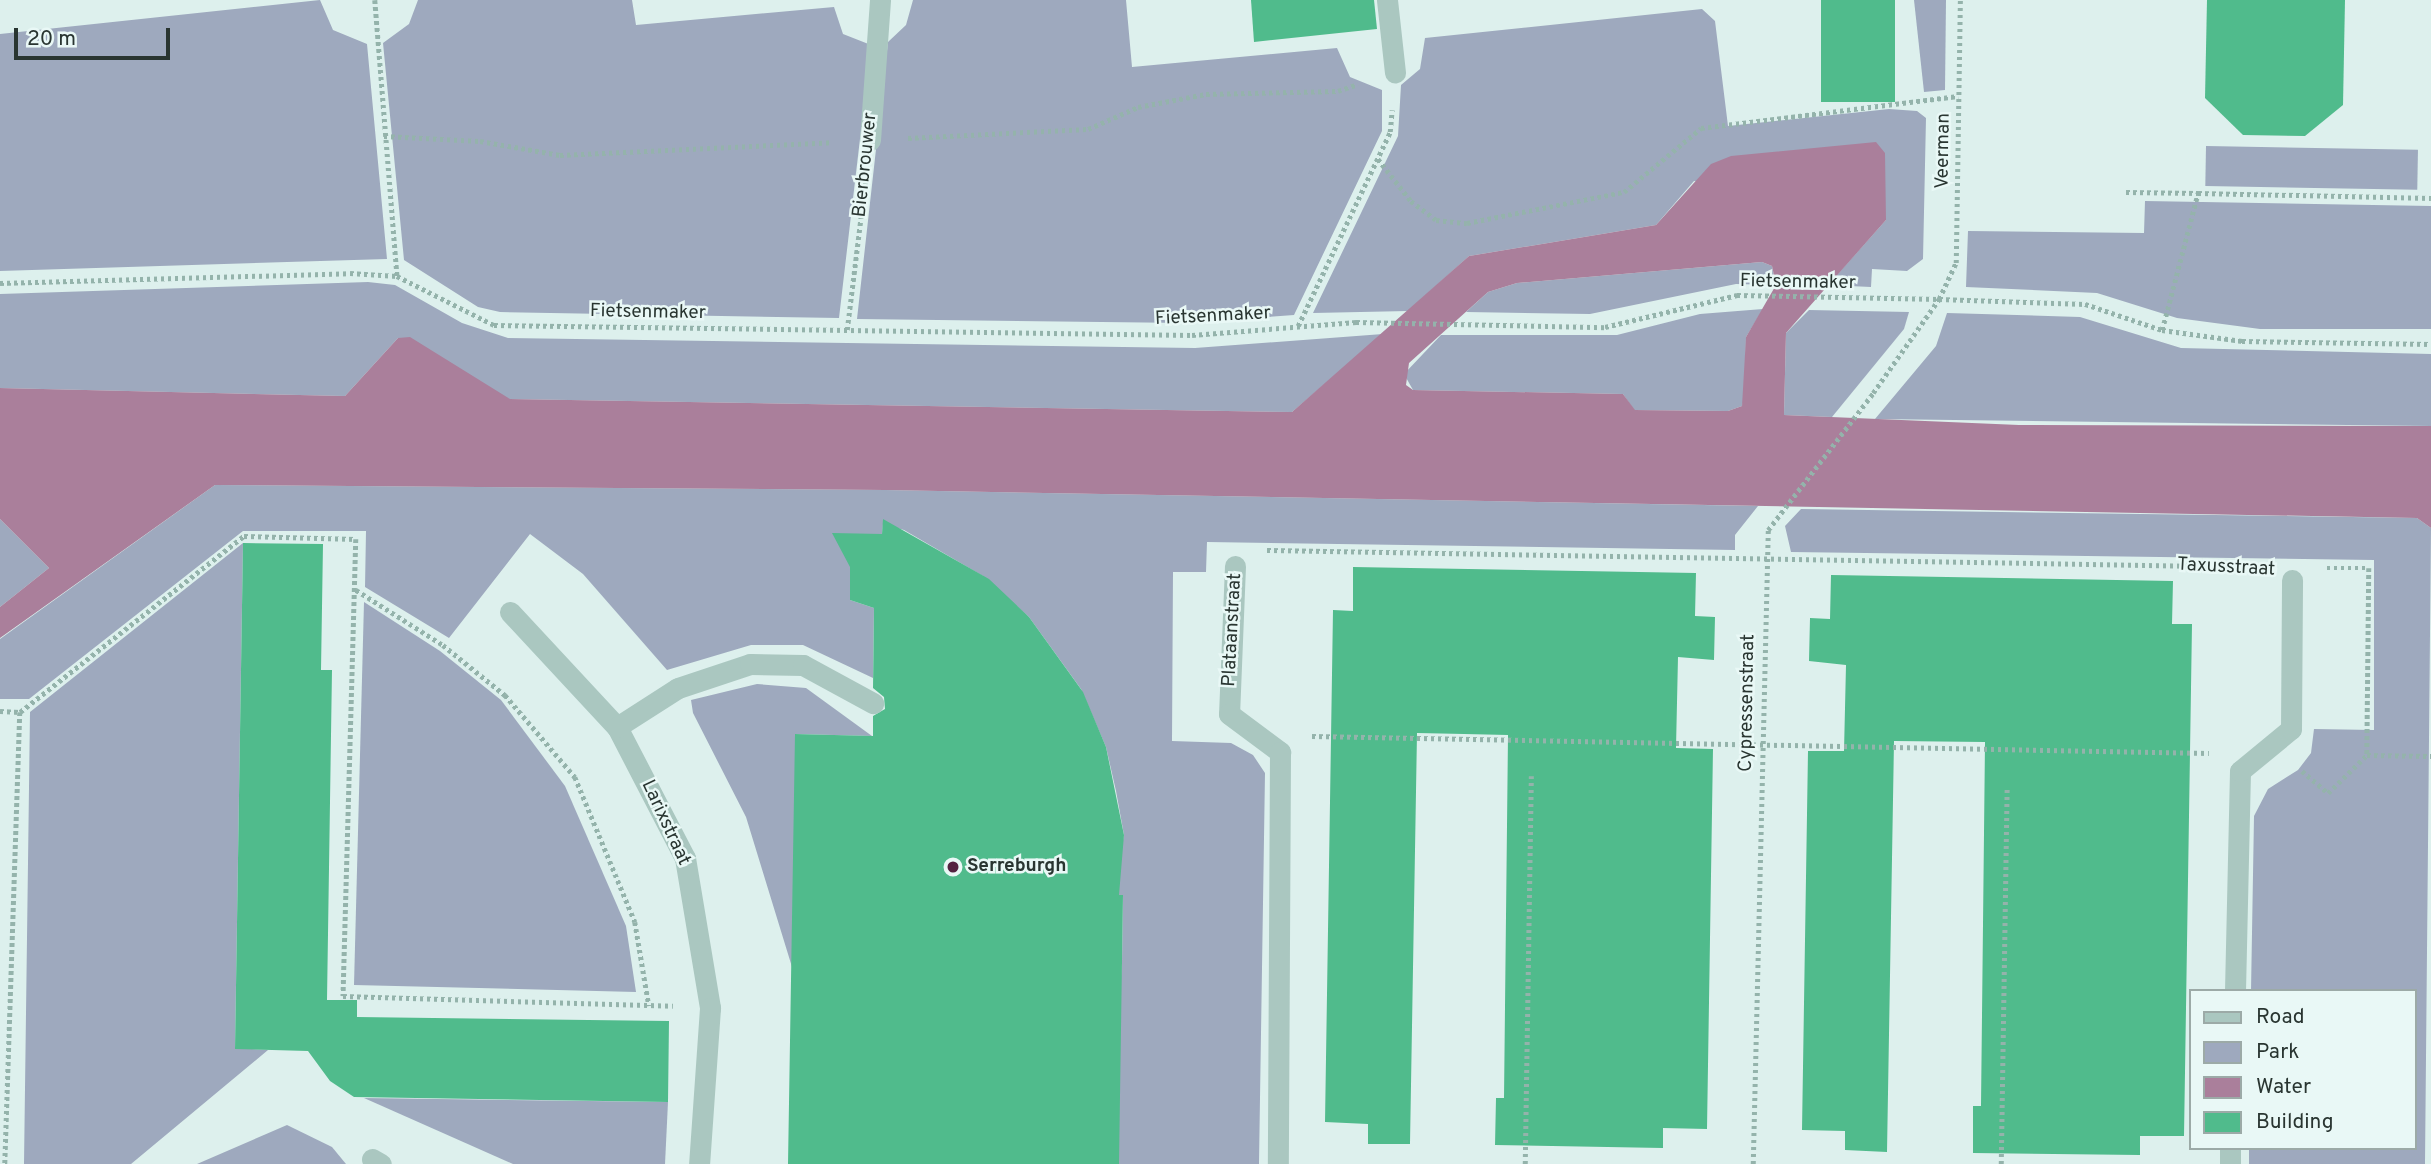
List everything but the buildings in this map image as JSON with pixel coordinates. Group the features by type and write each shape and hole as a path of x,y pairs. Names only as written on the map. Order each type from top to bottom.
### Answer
{"street":[{"name":"Bierbrouwer","path":"870,140 880,0"},
{"path":"1387,0 1395,73"},
{"name":"Plataanstraat","path":"1234,566 1229,714 1280,752"},
{"name":"Taxusstraat","path":"2241,771 2291,729 2286,574"},
{"name":"Larixstraat","path":"510,611 617,727 685,858 710,1007 699,1164"},
{"path":"617,727 678,688 750,664 803,665 873,704"},
{"path":"1278,1164 1280,752"},
{"path":"2235,989 2241,771"}],"path":[{"path":"374,0 397,276"},
{"name":"Veerman","path":"1939,299 1956,262 1960,0"},
{"path":"384,136 480,141 561,155 1088,129 1139,107 1206,94 1338,91 1395,73 1390,132 1298,326"},
{"path":"1378,159 1411,201 1436,220 1466,223 1624,192 1701,128 1959,96"},
{"name":"Bierbrouwer","path":"847,330 870,140"},
{"path":"2126,192 2431,198"},
{"path":"2162,330 2198,193"},
{"name":"Fietsenmaker","path":"0,283 397,276 494,325 1192,335 1356,322 1605,327 1737,295 1939,299 2085,304 2162,330 2242,341 2431,344"},
{"name":"Cypressenstraat","path":"1754,1164 1764,559 1768,530 1939,299"},
{"path":"0,710 20,712 244,536 356,539 343,996 710,1007"},
{"name":"Plataanstraat","path":"1234,566 1249,550 1764,559"},
{"name":"Taxusstraat","path":"1764,559 2286,574"},
{"path":"2272,745 2328,793 2367,755 2370,568 2286,574"},
{"path":"356,589 443,645 505,695 575,777 635,922 649,1006"},
{"path":"5,1164 20,712"},
{"path":"1280,752 1309,736 2204,750 2241,771"},
{"path":"2367,755 2431,756"},
{"path":"1525,1164 1531,776"},
{"path":"2001,1164 2007,786"}],"green space":[{"path":"320,0 333,30 367,44 387,259 0,271 0,34"},
{"path":"418,0 632,0 636,25 834,7 843,34 871,45 839,318 500,312 478,307 404,260 383,43 409,24"},
{"path":"913,0 1126,0 1132,67 1337,48 1350,77 1382,90 1382,131 1294,315 1187,323 857,319 888,42 906,25"},
{"path":"1914,0 1946,0 1945,90 1924,92"},
{"path":"1702,9 1715,21 1728,126 1889,109 1917,111 1926,118 1923,259 1907,271 1872,269 1871,287 1828,285 1886,220 1694,181 1656,225 1469,256 1408,311 1313,313 1398,136 1401,85 1420,69 1425,38"},
{"path":"2206,146 2418,150 2417,190 2205,186"},
{"path":"2145,201 2431,206 2431,329 2260,329 2177,318 2097,293 1966,287 1968,231 2144,233"},
{"path":"1762,262 1772,266 1776,285 1736,284 1590,314 1466,312 1488,292 1517,283"},
{"path":"368,282 395,285 462,323 508,338 1195,348 1383,334 1292,412 509,399 398,338 345,396 0,388 0,294"},
{"path":"1763,309 1746,337 1745,396 1742,406 1728,411 1634,410 1623,394 1413,390 1404,374 1441,335 1617,335 1700,314"},
{"path":"1809,310 1909,312 1904,329 1832,417 1784,415 1786,333"},
{"path":"1947,313 2080,317 2181,348 2431,354 2431,426 1875,419 1936,346"},
{"path":"215,485 885,490 1758,506 1735,535 1735,550 1207,542 1206,572 1173,572 1172,741 1231,743 1253,755 1265,773 1259,1164 1119,1164 1119,1147 1109,1147 1122,962 1123,896 1112,895 1124,835 1106,747 1081,689 1029,617 983,576 904,530 883,524 882,534 850,567 850,600 874,608 873,678 803,645 751,645 667,670 583,574 530,534 449,638 365,587 366,531 243,531 29,699 0,699 0,639"},
{"path":"1801,509 2417,518 2431,528 2425,1164 2249,1164 2249,1150 2417,1150 2417,989 2251,989 2254,816 2268,789 2298,770 2311,753 2314,729 2374,730 2374,560 1791,552 1785,526"},
{"path":"0,519 49,568 0,607"},
{"path":"243,543 235,1048 268,1050 131,1164 24,1164 30,712"},
{"path":"364,602 440,651 501,700 565,786 626,926 636,992 354,985"},
{"path":"757,684 806,688 872,736 796,734 792,967 746,817 693,713 691,700"},
{"path":"364,1098 668,1102 665,1164 513,1164"},
{"path":"287,1125 332,1147 346,1164 197,1164"}],"water":[{"path":"1876,142 1885,153 1886,220 1786,333 1784,415 2019,425 2431,426 2431,528 2417,518 885,490 215,485 0,638 0,607 49,568 0,519 0,388 345,396 398,338 410,337 510,399 1292,412 1469,256 1656,225 1711,164 1731,156","holes":["1762,262 1772,266 1776,285 1746,337 1742,406 1728,411 1635,410 1623,394 1413,390 1406,385 1409,363 1488,292 1517,283"]}],"place":[{"name":"Serreburgh","path":"953,867"}]}
